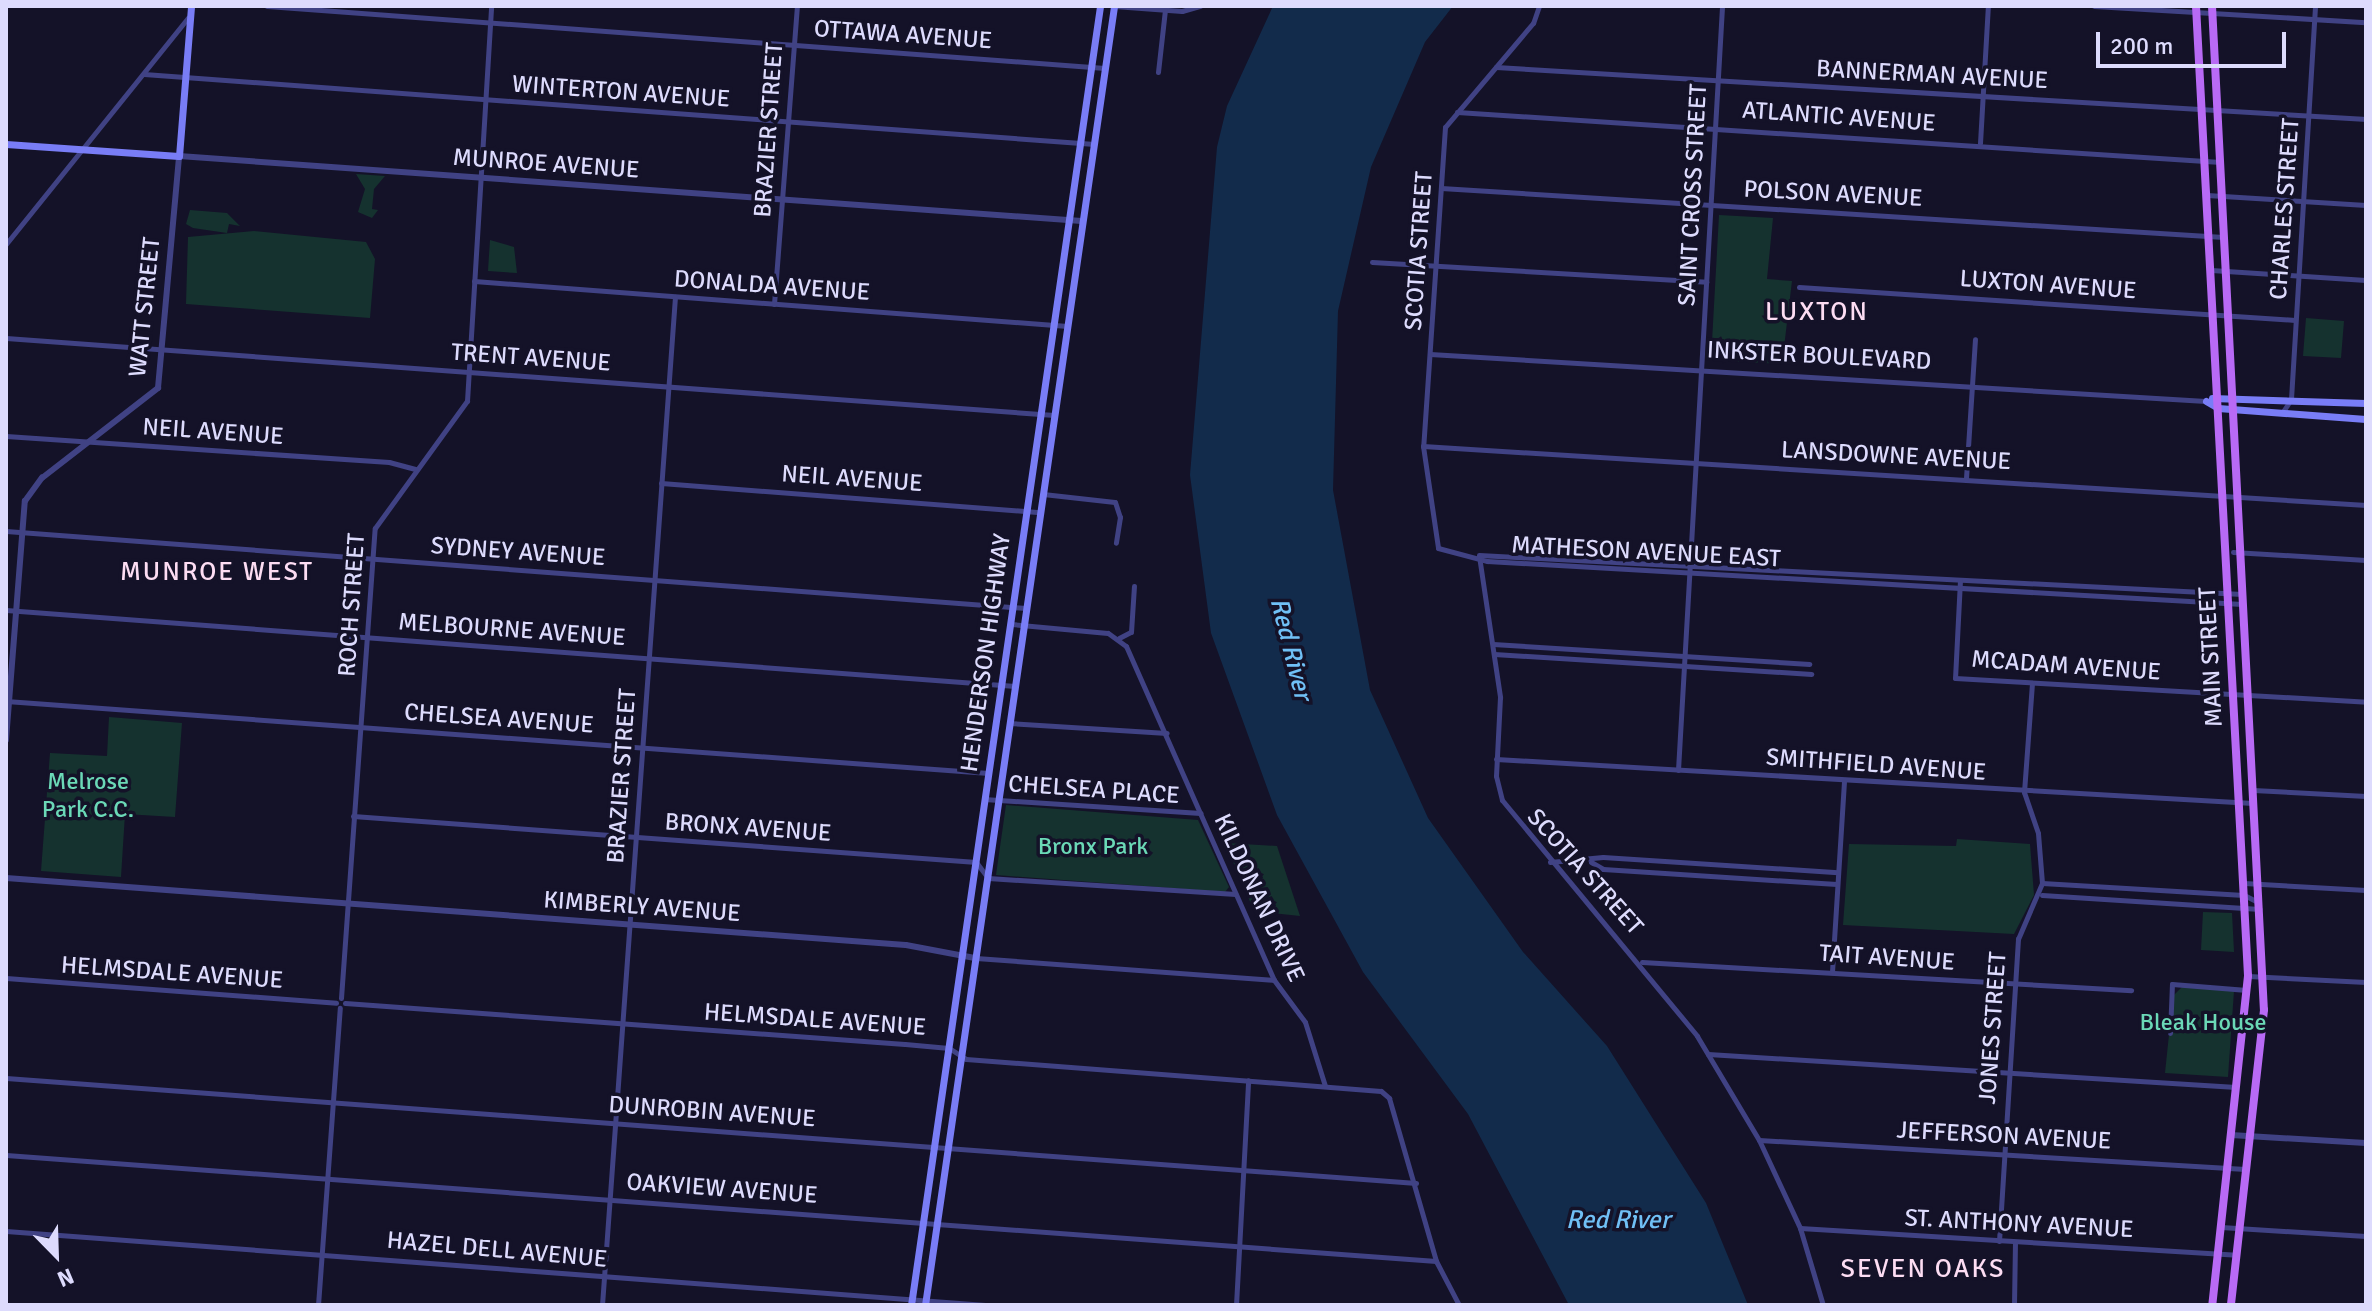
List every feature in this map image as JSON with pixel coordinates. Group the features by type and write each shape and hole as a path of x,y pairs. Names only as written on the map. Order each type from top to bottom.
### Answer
{"main road":[{"name":"HENDERSON HIGHWAY","path":"912,1302 1100,6"},
{"name":"HENDERSON HIGHWAY","path":"926,1303 1114,6"},
{"name":"WATT STREET","path":"179,156 191,8"},
{"name":"MAIN STREET","path":"2196,9 2248,976 2212,1305"},
{"name":"MAIN STREET","path":"2212,9 2237,497 2236,552 2242,599 2263,976 2262,1027 2231,1305"},
{"name":"MUNROE AVENUE","path":"6,144 179,156"},
{"name":"INKSTER BOULEVARD","path":"2206,401 2217,396 2232,396 2366,403"},
{"name":"INKSTER BOULEVARD","path":"2206,401 2218,408"},
{"path":"2218,408 2366,419"},
{"path":"1030,492 1043,494"},
{"path":"2245,1013 2254,1013 2262,1027"}],"street":[{"name":"OTTAWA AVENUE","path":"267,6 1105,68"},
{"name":"ROCH STREET","path":"318,1305 377,521 457,422 469,371 491,6"},
{"name":"BRAZIER STREET","path":"774,304 797,6"},
{"path":"1114,6 1165,10 1200,6"},
{"name":"SCOTIA STREET","path":"1539,6 1533,23 1445,127 1423,446 1438,548 1478,555 1500,697 1496,759 1498,789 1509,813 1642,962 1708,1054 1759,1140 1800,1228 1823,1305"},
{"name":"SAINT CROSS STREET","path":"1678,770 1722,6"},
{"path":"1980,143 1988,6"},
{"path":"2094,6 2212,9 2366,22"},
{"name":"CHARLES STREET","path":"2282,413 2291,399 2315,6"},
{"path":"6,244 144,74 191,8"},
{"path":"1158,72 1165,10"},
{"name":"BANNERMAN AVENUE","path":"1495,67 2366,119"},
{"name":"WINTERTON AVENUE","path":"144,74 1094,144"},
{"name":"ATLANTIC AVENUE","path":"1456,112 1980,143 2220,162"},
{"name":"MUNROE AVENUE","path":"179,156 782,202 1082,221"},
{"name":"WATT STREET","path":"6,740 22,533 31,488 153,395 164,349 179,156"},
{"name":"POLSON AVENUE","path":"1441,188 2223,237"},
{"path":"2207,195 2366,205"},
{"path":"1372,262 1706,282"},
{"path":"2211,270 2366,280"},
{"name":"DONALDA AVENUE","path":"474,281 1068,326"},
{"name":"LUXTON AVENUE","path":"1799,287 2295,320"},
{"name":"BRAZIER STREET","path":"602,1305 675,297"},
{"name":"TRENT AVENUE","path":"6,338 1054,415"},
{"path":"1966,478 1975,339"},
{"name":"INKSTER BOULEVARD","path":"1430,354 2206,401"},
{"name":"NEIL AVENUE","path":"6,436 389,462 416,469"},
{"name":"LANSDOWNE AVENUE","path":"1423,446 2222,493 2237,497 2366,505"},
{"name":"NEIL AVENUE","path":"661,483 1041,512"},
{"path":"1043,494 1115,502 1120,517 1116,543"},
{"name":"SYDNEY AVENUE","path":"6,531 1027,608"},
{"path":"2236,552 2366,560"},
{"name":"MATHESON AVENUE EAST","path":"1478,555 1690,563 2242,599"},
{"name":"MATHESON AVENUE EAST","path":"1478,555 1487,561 1959,589 2242,599"},
{"path":"1959,589 1960,580"},
{"path":"1011,624 1119,638 1131,632 1134,586"},
{"name":"MCADAM AVENUE","path":"1959,589 1955,678 2366,702"},
{"name":"MELBOURNE AVENUE","path":"6,610 1015,686"},
{"name":"KILDONAN DRIVE","path":"1119,638 1167,733 1274,980 1305,1022 1325,1086"},
{"path":"1493,644 1809,664"},
{"path":"1494,654 1811,674"},
{"name":"JONES STREET","path":"1999,1241 2002,1154 2018,939 2042,895 2038,833 2024,792 2032,683"},
{"name":"CHELSEA AVENUE","path":"8,701 989,773"},
{"path":"1009,723 1167,733"},
{"name":"SMITHFIELD AVENUE","path":"1496,759 2238,805 2253,803"},
{"path":"1832,972 1844,781"},
{"path":"2252,789 2366,796"},
{"name":"CHELSEA PLACE","path":"984,799 1201,813"},
{"name":"BRONX AVENUE","path":"353,816 976,862"},
{"path":"1550,862 1590,862 1603,857 1838,872"},
{"path":"976,862 988,878 1235,894"},
{"path":"1590,862 1603,869 1837,884"},
{"name":"KIMBERLY AVENUE","path":"6,878 629,925 963,952 975,958 1274,980"},
{"path":"2042,883 2244,895 2259,906"},
{"path":"2243,883 2366,890"},
{"path":"2042,895 2244,909 2259,906"},
{"name":"TAIT AVENUE","path":"1642,962 2131,990"},
{"path":"2248,976 2366,982"},
{"name":"HELMSDALE AVENUE","path":"6,978 949,1048 961,1059"},
{"path":"2170,1033 2172,984 2248,990"},
{"path":"1708,1054 2237,1087"},
{"path":"961,1059 1325,1086 1389,1098 1436,1261 1459,1305"},
{"name":"DUNROBIN AVENUE","path":"6,1078 1416,1183"},
{"path":"1236,1305 1247,1170 1248,1080"},
{"path":"2231,1135 2366,1143"},
{"name":"JEFFERSON AVENUE","path":"1759,1140 2246,1169"},
{"name":"OAKVIEW AVENUE","path":"6,1155 1436,1261"},
{"path":"2220,1227 2366,1236"},
{"name":"ST. ANTHONY AVENUE","path":"1800,1228 2236,1255"},
{"name":"HAZEL DELL AVENUE","path":"6,1231 912,1302 985,1305"},
{"path":"2014,1305 2015,1242"}],"green space":[{"path":"356,174 385,176 374,189 372,209 378,210 372,218 358,212 365,189"},
{"path":"190,210 227,213 240,226 229,224 227,233 193,228 186,224"},
{"path":"1719,215 1773,218 1767,279 1792,281 1782,364 1711,360"},
{"path":"254,231 366,242 375,259 370,318 186,304 188,237"},
{"path":"490,240 514,247 517,273 488,271"},
{"path":"2306,318 2344,321 2341,358 2303,356"},
{"name":"Melrose Park C.C.","path":"109,717 182,723 175,817 125,814 121,877 41,871 50,753 107,756"},
{"name":"Bronx Park","path":"1006,805 1198,820 1229,887 1225,892 996,875"},
{"path":"1957,839 2030,844 2034,895 2014,934 1843,925 1849,844 1956,846"},
{"path":"1225,843 1277,846 1300,916 1254,911"},
{"path":"2203,912 2232,913 2234,952 2201,950"},
{"name":"Bleak House","path":"2182,987 2234,991 2228,1077 2165,1073 2173,996"}],"water":[{"name":"Red River","path":"1273,6 1453,6 1425,42 1371,167 1338,311 1333,490 1370,690 1428,818 1523,952 1607,1046 1706,1203 1748,1305 1569,1305 1468,1114 1363,972 1277,815 1211,633 1190,475 1217,147 1227,106"}],"district":[{"name":"LUXTON","path":"1817,313"},
{"name":"MUNROE WEST","path":"217,573"},
{"name":"SEVEN OAKS","path":"1923,1270"}]}
